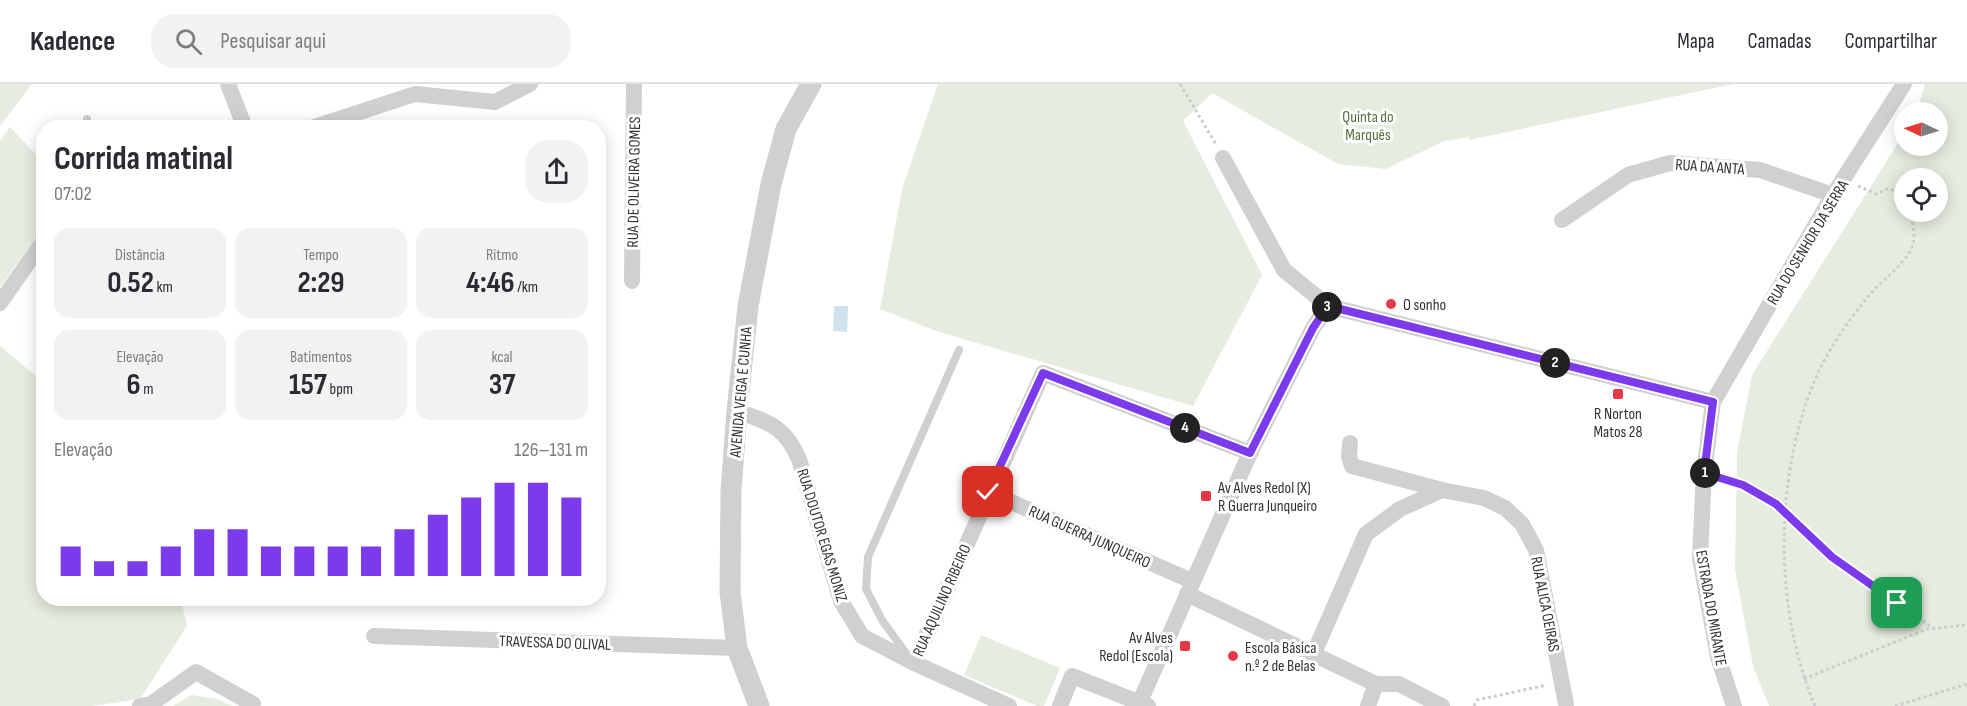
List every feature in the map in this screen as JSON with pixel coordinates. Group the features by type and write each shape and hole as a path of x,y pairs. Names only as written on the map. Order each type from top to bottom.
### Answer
{"street":[{"path":"228,84 242,120"},
{"path":"335,120 415,94 495,102 530,84"},
{"name":"RUA DE OLIVEIRA GOMES","path":"632,281 634,84"},
{"name":"AVENIDA VEIGA E CUNHA","path":"759,706 737,648 730,592 729,547 737,411 748,306 771,184 786,129 811,84"},
{"name":"RUA DO SENHOR DA SERRA","path":"1713,402 1833,195 1904,84"},
{"path":"1223,158 1284,270 1328,306 1713,402"},
{"name":"RUA DA ANTA","path":"1562,220 1628,176 1670,163 1760,170 1833,195"},
{"path":"0,303 36,251"},
{"path":"1060,706 1072,676 1142,705 1189,587 1250,453 1313,328 1328,306"},
{"name":"RUA AQUILINO RIBEIRO","path":"914,663 988,492 1043,373 1250,453"},
{"name":"ESTRADA DO MIRANTE","path":"1713,402 1704,473 1700,558 1718,657 1734,706"},
{"name":"RUA DOUTOR EGAS MONIZ","path":"737,411 775,426 791,440 799,459 841,601 862,636 914,663 1009,706"},
{"name":"RUA ALICA OEIRAS","path":"1350,443 1349,457 1352,466 1442,490 1484,498 1505,508 1522,524 1536,550 1566,704"},
{"path":"1314,653 1366,534 1400,509 1442,490"},
{"name":"RUA GUERRA JUNQUEIRO","path":"988,492 1189,587 1376,684"},
{"name":"TRAVESSA DO OLIVAL","path":"374,636 737,648"},
{"path":"140,706 151,704 196,672 253,704"},
{"path":"1368,706 1376,684 1399,684 1442,706"}],"lane":[{"path":"914,663 882,620 866,589 868,557 959,350"}],"path":[{"path":"1180,84 1223,158"},
{"path":"1845,178 1876,194 1887,189 1894,190"},
{"path":"1815,706 1804,679 1789,620 1784,569 1785,514 1802,416 1815,380 1842,333 1867,298 1906,256 1912,245 1914,230 1912,222"},
{"path":"1704,473 1743,485 1776,504 1845,567 1933,628"},
{"path":"1804,679 1933,628 1966,626"},
{"path":"1474,706 1477,700 1562,682"},
{"path":"1895,706 1967,684"}],"green space":[{"path":"0,84 32,84 0,126"},
{"name":"Quinta do Marquês","path":"938,84 1733,84 1469,140 1469,137 1444,141 1386,169 1338,164 1212,93 1183,121 1262,275 1193,406 936,331 880,309 902,189"},
{"path":"1925,84 1967,84 1967,706 1769,706 1753,666 1735,570 1737,453 1752,375 1894,149 1894,156 1948,156 1948,102 1920,102"},
{"path":"10,127 36,155 36,237 0,287 0,141"},
{"path":"0,346 36,376 36,606 183,606 187,626 140,699 92,706 0,706"},
{"path":"981,635 1060,668 1044,706 1037,706 964,675"},
{"path":"191,695 217,699 233,706 173,706"}],"water":[{"path":"834,306 848,306 847,332 833,331"}],"place":[{"name":"O sonho","path":"1391,304"},
{"name":"R Norton Matos 28","path":"1618,394"},
{"name":"Av Alves Redol (X) R Guerra Junqueiro","path":"1206,496"},
{"name":"Av Alves Redol (Escola)","path":"1185,646"},
{"name":"Escola Básica n.º 2 de Belas","path":"1233,656"}],"route":[{"path":"988,492 1043,373 1250,453 1313,328 1328,306 1713,402 1704,473 1743,485 1776,504 1832,557 1897,603"}]}
